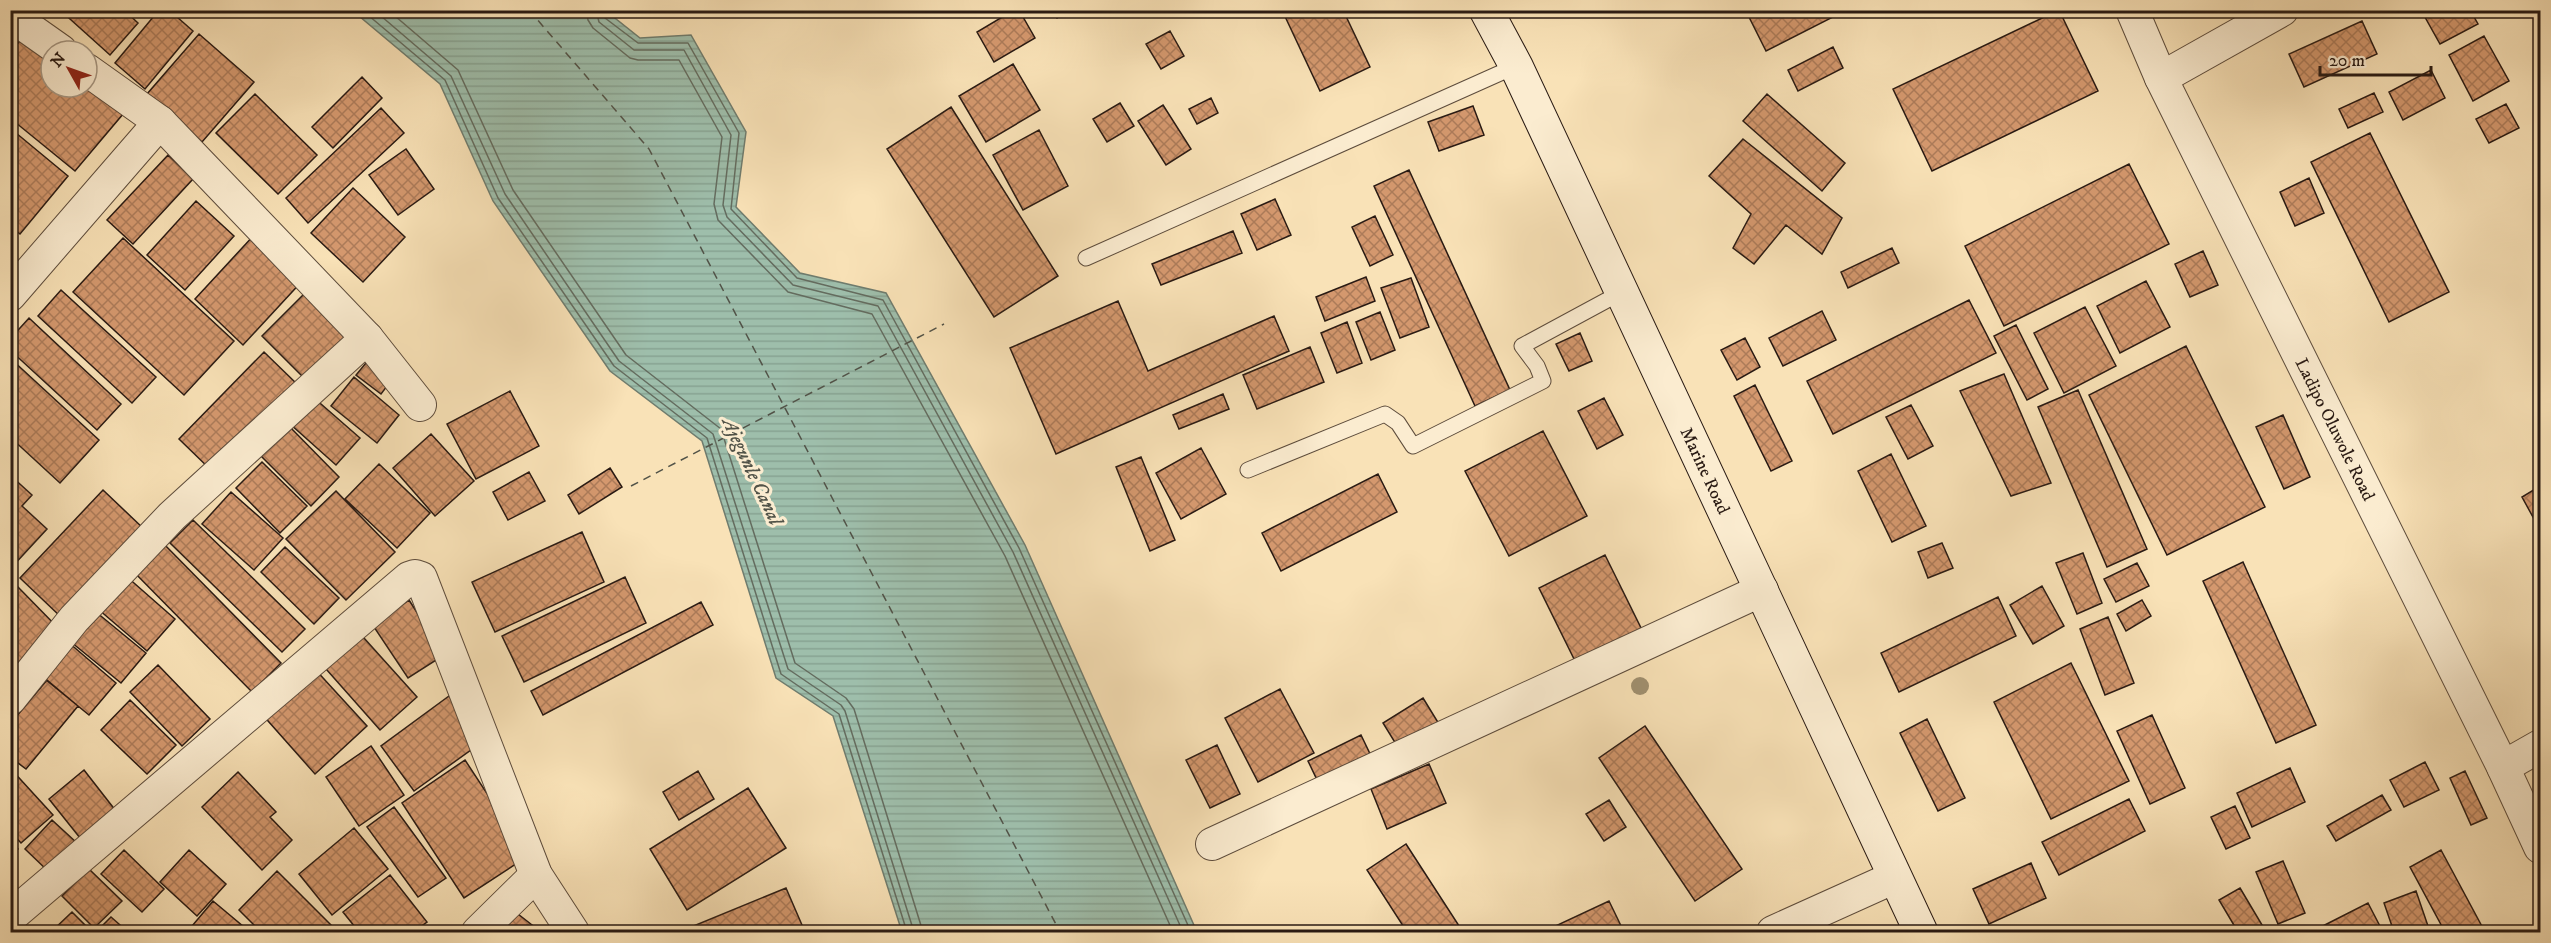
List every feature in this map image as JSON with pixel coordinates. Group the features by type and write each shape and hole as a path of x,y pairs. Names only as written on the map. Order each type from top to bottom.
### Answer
{"street":[{"name":"Marine Road","path":"1486,10 1516,66 1921,933"},
{"name":"Ladipo Oluwole Road","path":"2132,10 2161,78 2504,766 2541,847"},
{"path":"2161,78 2282,10"},
{"path":"10,15 44,39"},
{"path":"99,79 160,122 367,338 420,405"},
{"path":"10,295 160,122"},
{"path":"10,699 74,619 172,516 367,338"},
{"path":"10,917 400,586 415,576 421,578 536,875 573,933"},
{"path":"1212,844 1762,590"},
{"path":"2504,766 2541,746"},
{"path":"478,933 536,875"},
{"path":"1773,933 1895,876"}],"lane":[{"path":"1086,258 1516,66"},
{"path":"1248,470 1385,414 1398,423 1413,446 1443,432 1543,381 1537,366 1522,346 1622,292"}],"water":[{"name":"Ajegunle Canal","path":"353,11 606,11 640,38 691,35 746,132 736,207 800,273 886,293 1025,545 1197,932 902,932 833,716 776,678 702,441 610,371 493,201 440,84"}],"building":[{"path":"60,10 124,10 138,23 110,55 99,45 99,39 92,39"},
{"path":"159,10 169,10 193,31 145,89 115,63"},
{"path":"1014,10 1019,10 1035,38 994,62 977,32"},
{"path":"1052,10 1069,10 1057,18"},
{"path":"1282,10 1343,10 1370,67 1320,91"},
{"path":"1758,10 1835,10 1837,15 1766,51 1748,15"},
{"path":"2059,10 2098,91 1932,171 1893,89"},
{"path":"2421,10 2470,10 2478,24 2440,44"},
{"path":"2490,10 2504,10 2493,16"},
{"path":"2362,21 2377,54 2304,87 2289,54"},
{"path":"1170,31 1184,56 1161,69 1146,44"},
{"path":"27,33 39,44 39,99 99,99 99,96 123,114 75,171 10,118 10,52"},
{"path":"199,34 254,82 202,142 147,94"},
{"path":"2484,36 2509,81 2473,101 2449,55"},
{"path":"1833,47 1843,68 1798,91 1788,70"},
{"path":"1013,64 1040,110 986,142 959,96"},
{"path":"2431,70 2445,98 2403,120 2389,92"},
{"path":"362,77 382,98 333,148 312,127"},
{"path":"2374,93 2383,112 2348,128 2339,109"},
{"path":"255,94 317,155 278,194 216,133"},
{"path":"1767,94 1845,163 1822,191 1743,121"},
{"path":"1211,98 1218,113 1197,124 1189,109"},
{"path":"1120,103 1134,126 1107,142 1093,119"},
{"path":"2506,104 2519,128 2489,143 2476,119"},
{"path":"1163,105 1191,149 1166,165 1138,121"},
{"path":"1473,106 1484,135 1439,151 1428,122"},
{"path":"951,107 1058,276 994,317 887,149"},
{"path":"381,108 404,133 308,223 286,198"},
{"path":"10,128 68,176 20,234 10,226"},
{"path":"1039,130 1068,186 1023,210 993,155"},
{"path":"2370,133 2449,292 2389,322 2311,162"},
{"path":"1743,139 1842,218 1822,254 1786,225 1754,264 1733,248 1751,214 1709,176"},
{"path":"406,149 434,189 398,215 369,175"},
{"path":"168,155 193,179 133,244 107,220"},
{"path":"2129,164 2169,244 2004,326 1965,246"},
{"path":"1409,170 1510,390 1475,406 1374,186"},
{"path":"2309,178 2324,213 2295,226 2280,192"},
{"path":"353,188 405,237 363,282 311,233"},
{"path":"1275,199 1291,235 1257,250 1241,214"},
{"path":"196,201 234,236 185,290 147,255"},
{"path":"1375,216 1393,255 1370,266 1352,227"},
{"path":"1233,231 1242,253 1161,285 1152,264"},
{"path":"255,234 304,279 243,345 195,299"},
{"path":"123,238 234,341 184,395 73,292"},
{"path":"1892,248 1899,263 1848,288 1841,272"},
{"path":"2203,251 2218,285 2190,297 2175,264"},
{"path":"1366,277 1375,301 1325,321 1316,297"},
{"path":"1411,278 1429,327 1400,338 1381,288"},
{"path":"2146,281 2170,327 2120,353 2097,306"},
{"path":"312,286 357,332 307,381 262,336"},
{"path":"61,290 156,377 132,403 38,316"},
{"path":"1969,300 1996,353 1833,434 1807,381"},
{"path":"1118,301 1148,371 1274,316 1289,351 1056,454 1010,348"},
{"path":"2085,307 2116,366 2064,393 2034,333"},
{"path":"1822,311 1836,340 1783,366 1769,338"},
{"path":"1380,312 1395,350 1371,360 1356,322"},
{"path":"29,318 121,404 97,430 10,350 10,339"},
{"path":"1347,322 1362,363 1337,373 1321,333"},
{"path":"2016,325 2048,389 2027,400 1994,336"},
{"path":"1580,333 1592,361 1569,371 1556,344"},
{"path":"1745,338 1760,367 1737,380 1721,350"},
{"path":"2186,346 2265,507 2167,555 2089,395"},
{"path":"1310,347 1324,382 1257,409 1243,375"},
{"path":"264,352 299,386 214,473 179,439"},
{"path":"10,358 99,440 60,483 10,437"},
{"path":"370,358 394,377 381,394 356,375"},
{"path":"2004,374 2051,483 2011,496 1960,391"},
{"path":"354,377 399,415 377,443 331,406"},
{"path":"1755,385 1792,461 1771,471 1734,396"},
{"path":"2078,390 2147,549 2107,567 2038,407"},
{"path":"510,391 539,446 476,479 447,424"},
{"path":"1223,394 1229,409 1179,429 1173,415"},
{"path":"313,397 360,438 336,465 290,424"},
{"path":"1604,398 1623,435 1597,449 1578,411"},
{"path":"1911,405 1933,446 1908,459 1886,417"},
{"path":"2283,415 2310,477 2284,489 2256,427"},
{"path":"288,425 339,477 311,506 259,454"},
{"path":"1543,431 1587,516 1509,556 1465,471"},
{"path":"431,434 474,481 435,516 393,468"},
{"path":"1201,448 1226,494 1181,519 1156,473"},
{"path":"1891,454 1926,526 1892,542 1858,471"},
{"path":"1141,457 1175,540 1150,551 1116,467"},
{"path":"262,462 307,506 280,533 236,488"},
{"path":"379,464 430,513 397,548 345,499"},
{"path":"610,468 622,487 579,514 568,495"},
{"path":"529,472 545,501 508,520 493,492"},
{"path":"1378,474 1397,512 1281,571 1262,533"},
{"path":"10,475 32,495 22,506 47,529 10,569"},
{"path":"2540,486 2540,530 2522,497"},
{"path":"103,490 145,530 62,618 20,578"},
{"path":"336,491 395,552 346,600 286,539"},
{"path":"231,492 283,538 254,570 202,524"},
{"path":"193,520 305,629 282,652 170,543"},
{"path":"582,532 604,582 495,632 472,582"},
{"path":"159,539 281,663 252,692 130,568"},
{"path":"1942,543 1953,568 1928,578 1918,552"},
{"path":"285,547 339,598 314,624 261,572"},
{"path":"2083,553 2102,603 2077,614 2056,563"},
{"path":"1605,555 1643,632 1577,665 1539,588"},
{"path":"2243,562 2316,725 2276,743 2203,581"},
{"path":"2137,563 2149,586 2116,602 2104,579"},
{"path":"126,576 175,619 147,651 98,609"},
{"path":"625,577 646,623 524,682 502,636"},
{"path":"17,586 62,632 10,682 10,593"},
{"path":"2042,586 2064,626 2033,644 2010,605"},
{"path":"1998,597 2016,636 1899,692 1881,653"},
{"path":"409,600 444,655 408,678 372,624"},
{"path":"2142,600 2151,616 2126,631 2117,614"},
{"path":"701,602 713,625 543,715 531,691"},
{"path":"96,612 146,653 121,683 71,642"},
{"path":"2108,617 2134,683 2105,695 2080,629"},
{"path":"355,628 417,697 380,730 319,661"},
{"path":"68,642 116,683 89,715 40,675"},
{"path":"2071,663 2129,781 2051,819 1994,702"},
{"path":"158,665 210,719 182,746 130,692"},
{"path":"313,667 367,726 315,774 261,713"},
{"path":"47,680 78,706 26,769 10,757 10,724"},
{"path":"1280,689 1314,753 1258,782 1225,718"},
{"path":"449,696 482,742 414,791 381,746"},
{"path":"1423,698 1439,724 1399,749 1383,723"},
{"path":"130,700 176,745 147,774 101,730"},
{"path":"2152,715 2185,788 2150,804 2117,731"},
{"path":"1927,719 1965,798 1938,811 1900,733"},
{"path":"1645,726 1742,869 1695,901 1599,758"},
{"path":"1361,735 1372,758 1319,784 1308,761"},
{"path":"1217,745 1240,794 1210,808 1186,760"},
{"path":"371,746 404,795 359,826 326,777"},
{"path":"465,760 528,856 464,898 402,803"},
{"path":"2425,762 2439,790 2404,807 2390,780"},
{"path":"1429,764 1446,803 1387,829 1371,789"},
{"path":"10,768 53,815 21,843 10,831"},
{"path":"2290,768 2305,802 2252,827 2237,793"},
{"path":"84,770 119,815 84,843 49,799"},
{"path":"698,771 714,799 679,820 663,792"},
{"path":"2465,771 2487,818 2471,825 2450,778"},
{"path":"238,772 276,812 270,817 292,840 262,870 202,807"},
{"path":"748,788 786,848 687,910 650,849"},
{"path":"2382,795 2391,810 2336,841 2327,826"},
{"path":"2129,799 2145,831 2059,875 2042,842"},
{"path":"1609,800 1626,827 1604,841 1586,814"},
{"path":"2235,806 2250,838 2226,849 2211,817"},
{"path":"394,807 446,878 418,897 367,827"},
{"path":"52,820 77,843 50,873 25,849"},
{"path":"354,828 388,869 332,915 299,874"},
{"path":"10,840 18,849 10,856"},
{"path":"1406,844 1463,932 1407,932 1367,870"},
{"path":"124,850 164,889 142,912 101,874"},
{"path":"189,850 226,884 197,916 160,882"},
{"path":"2441,850 2485,932 2445,932 2410,867"},
{"path":"2283,861 2305,913 2278,924 2256,872"},
{"path":"2031,863 2046,898 1989,924 1973,889"},
{"path":"89,869 122,901 94,928 62,896"},
{"path":"277,871 333,927 328,932 261,932 239,910"},
{"path":"390,875 427,922 413,932 359,932 343,912"},
{"path":"786,888 805,932 679,932"},
{"path":"2240,888 2265,930 2238,932 2219,900"},
{"path":"2416,891 2428,926 2410,932 2394,932 2384,903"},
{"path":"213,901 250,932 187,932"},
{"path":"1609,901 1624,932 1551,932 1549,929"},
{"path":"2368,903 2383,932 2311,932"},
{"path":"509,907 541,932 488,932"},
{"path":"72,912 92,932 52,931"},
{"path":"111,917 128,932 96,932"}],"ferry route":[{"path":"529,10 649,149 1060,932"},
{"path":"631,486 944,324"}]}
